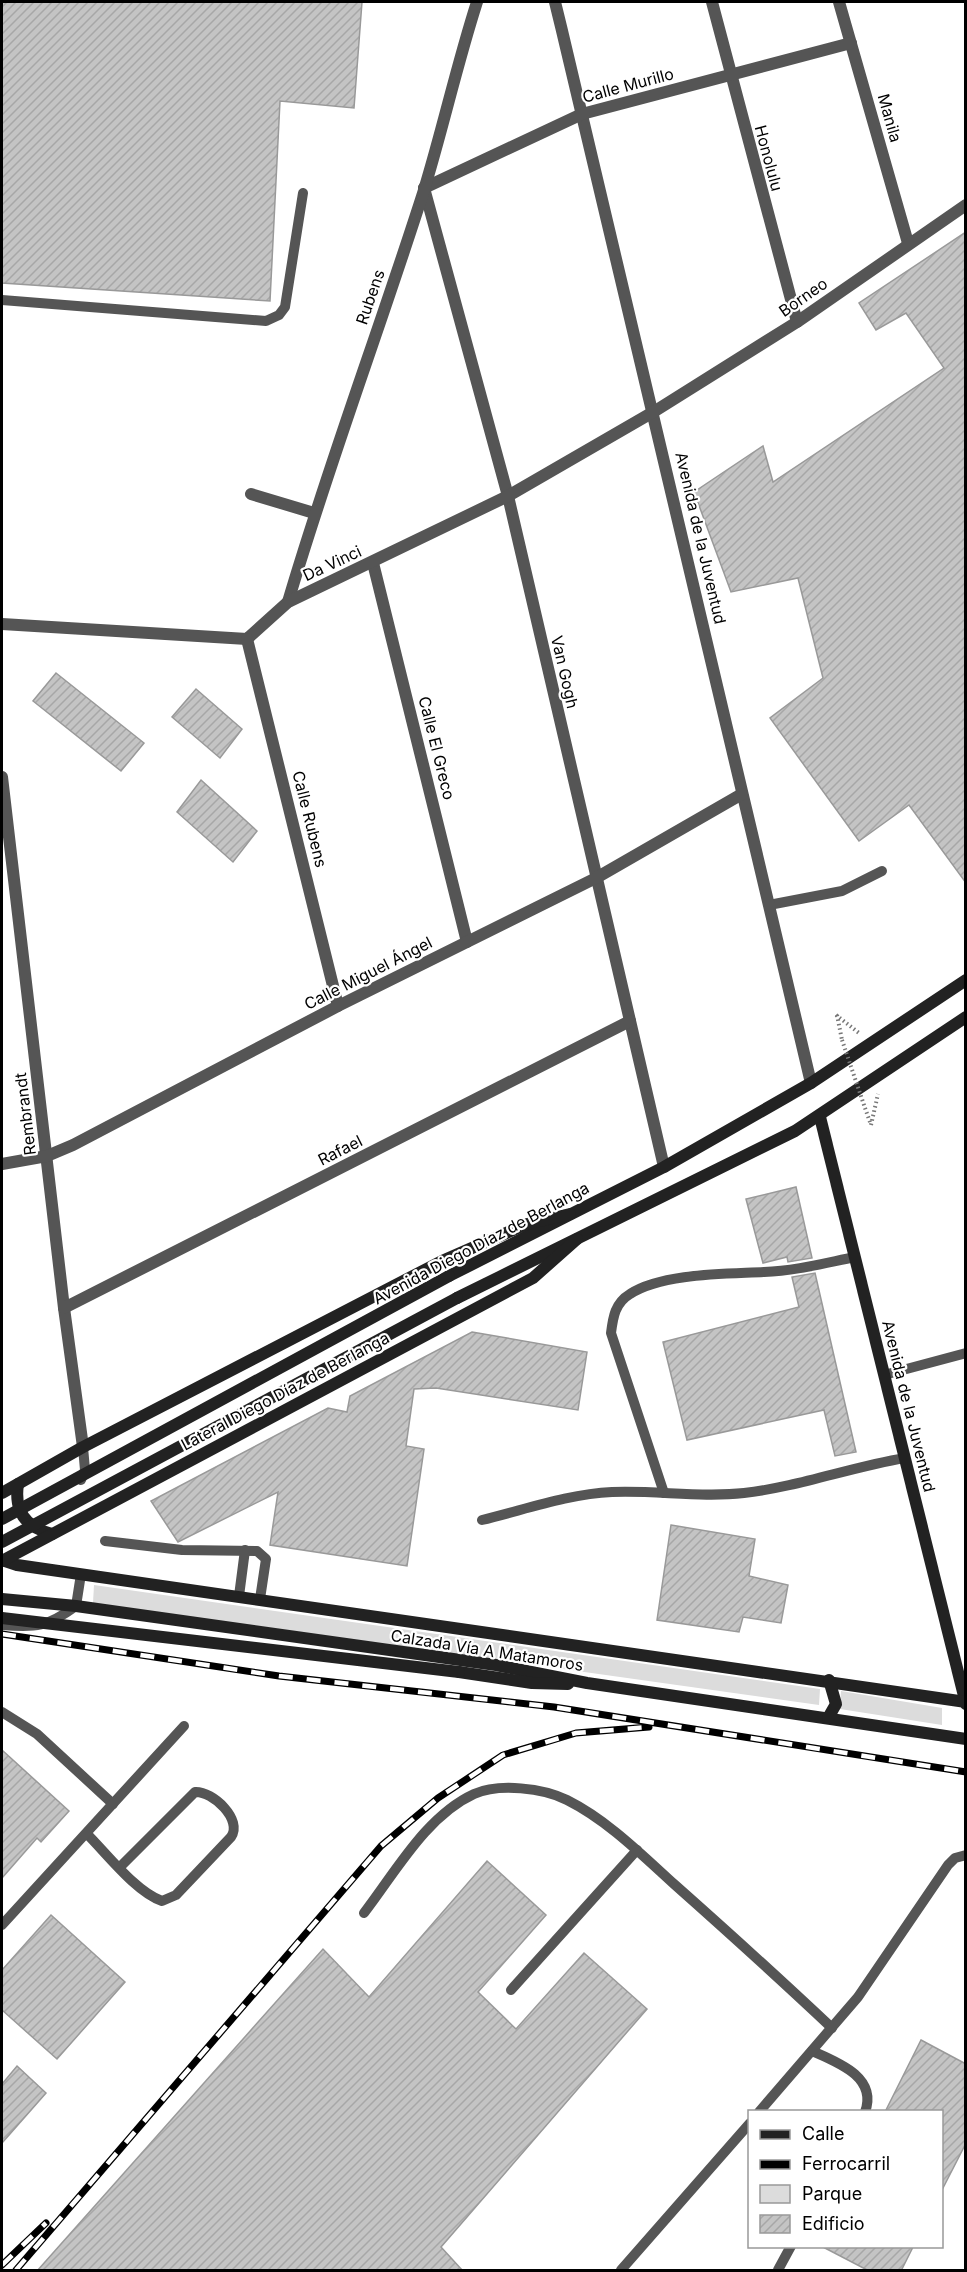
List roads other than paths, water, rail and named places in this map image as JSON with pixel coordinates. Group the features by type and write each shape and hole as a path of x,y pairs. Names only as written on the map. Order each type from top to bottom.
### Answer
{"street":[{"name":"Rubens","path":"288,602 314,513 424,188 457,63 477,2"},
{"name":"Avenida de la Juventud","path":"555,2 655,411 742,794 811,1083"},
{"name":"Honolulu","path":"712,2 797,322"},
{"name":"Manila","path":"839,2 908,243"},
{"name":"Calle Murillo","path":"424,188 582,114 851,43"},
{"name":"Van Gogh","path":"424,188 508,496 664,1167"},
{"name":"Borneo","path":"655,411 797,322 966,205"},
{"name":"Da Vinci","path":"247,639 288,602 508,496 655,411"},
{"path":"251,494 314,513"},
{"name":"Calle El Greco","path":"373,563 467,942"},
{"path":"2,624 247,639"},
{"name":"Calle Rubens","path":"247,639 338,1006"},
{"name":"Rembrandt","path":"2,777 64,1308 83,1447"},
{"name":"Calle Miguel Ángel","path":"2,1164 47,1156 73,1145 338,1006 596,878 742,794"},
{"name":"Avenida Diego Díaz de Berlanga","path":"2,1519 448,1276 664,1167 811,1083 966,980"},
{"path":"2,1542 457,1298 819,1117 966,1017"},
{"name":"Rafael","path":"64,1308 630,1021"},
{"name":"Avenida de la Juventud","path":"819,1117 965,1702"},
{"path":"2,1493 83,1447 442,1262 527,1224 570,1214"},
{"name":"Lateral Diego Díaz de Berlanga","path":"2,1560 533,1278 577,1239"},
{"path":"18,1484 16,1502 20,1513 33,1527 52,1534"},
{"name":"Calzada Vía A Matamoros","path":"2,1560 81,1574 829,1680 965,1702"},
{"name":"Calzada Vía A Matamoros","path":"2,1599 76,1606 496,1665 587,1683 966,1739"},
{"path":"2,1618 549,1684 587,1683"},
{"path":"828,1718 836,1704 829,1680"}],"lane":[{"path":"2,300 266,321 279,315 285,307 303,193"},
{"path":"769,905 842,891 882,871"},
{"path":"664,1493 611,1333 613,1316 620,1303 648,1285 724,1272 792,1269 855,1257"},
{"path":"884,1375 966,1353"},
{"path":"41,1502 82,1479 85,1470 83,1447"},
{"path":"483,1520 588,1494 664,1493 710,1496 774,1489 862,1465 905,1458"},
{"path":"105,1541 182,1550 245,1550 261,1553 266,1559 260,1599"},
{"path":"239,1596 245,1550"},
{"path":"2,1625 34,1628 46,1625 76,1606 81,1574"},
{"path":"2,1712 37,1734 113,1804"},
{"path":"2,1925 184,1726"},
{"path":"364,1913 416,1844 447,1811 475,1794 495,1789 535,1790 566,1799 596,1818 637,1850 832,2028"},
{"path":"87,1834 120,1867 153,1898 162,1901 169,1900 231,1837 236,1826 234,1820 210,1795 195,1792 120,1867"},
{"path":"511,1990 637,1850"},
{"path":"761,2110 858,1997 948,1865 955,1858 966,1855"},
{"path":"812,2051 845,2066 858,2076 867,2089 865,2110"},
{"path":"621,2271 748,2125"},
{"path":"778,2271 790,2248"}],"railway":[{"path":"2,1634 279,1676 554,1707 966,1772"},
{"path":"16,2270 381,1846 438,1798 503,1755 576,1733 649,1727"},
{"path":"2,2265 46,2223"}]}
